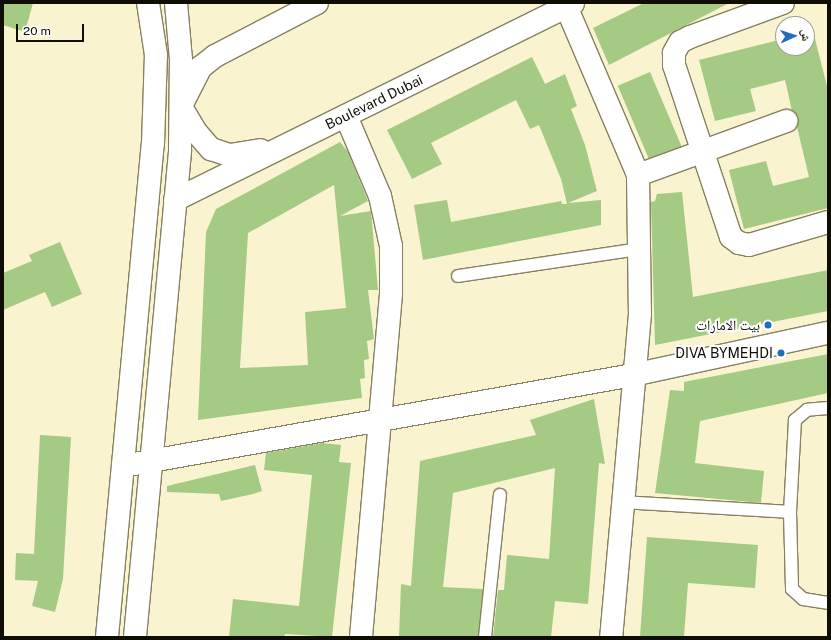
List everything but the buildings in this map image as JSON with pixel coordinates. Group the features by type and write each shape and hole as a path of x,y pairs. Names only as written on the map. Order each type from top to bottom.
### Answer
{"street":[{"path":"107,637 153,144 156,55 148,3"},
{"path":"135,637 175,200 181,107 181,60 176,3"},
{"path":"153,144 181,107 201,67 215,56 317,3"},
{"path":"783,3 690,36 680,42 674,53 674,65 729,232 739,243 749,245 765,242 828,222"},
{"path":"570,5 638,175 640,314 633,375 611,637"},
{"name":"Boulevard Dubai","path":"175,200 570,5"},
{"path":"156,55 181,107 196,132 211,148 230,155 254,152 309,134"},
{"path":"181,60 215,56"},
{"path":"346,116 380,196 390,246 392,294 361,637"},
{"path":"638,175 702,150 786,121"},
{"path":"123,466 151,459 633,375 828,333"}],"lane":[{"path":"458,276 639,249"},
{"path":"828,408 807,410 796,420 790,512 792,589 803,599 828,602"},
{"path":"485,637 500,495"},
{"path":"623,502 790,512"}],"place":[{"name":"بيت الامارات","path":"768,325"},
{"name":"DIVA BYMEHDI","path":"781,353"}]}
